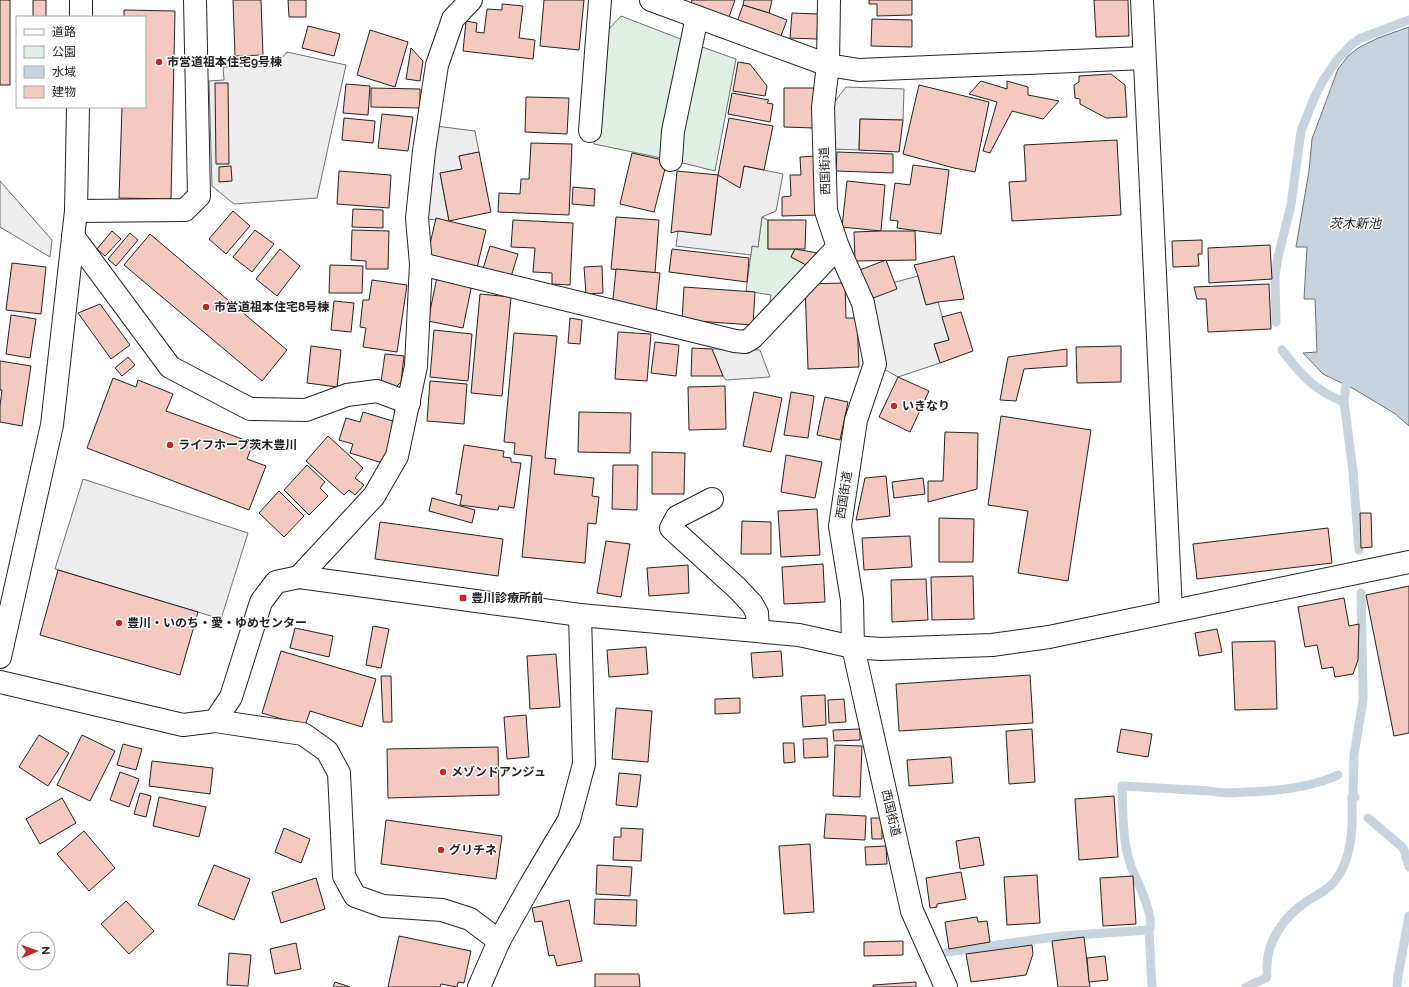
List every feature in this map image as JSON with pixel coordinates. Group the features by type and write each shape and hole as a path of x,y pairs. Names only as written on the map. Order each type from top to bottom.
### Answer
{"street":[{"path":"81,0 81,16"},
{"path":"76,211 184,210 198,196 195,0"},
{"path":"299,577 374,496 397,456 416,366 421,264 417,218 425,145 437,65 453,19 471,0"},
{"path":"590,131 600,0"},
{"path":"651,0 828,65 859,70 1144,58"},
{"name":"西国街道","path":"829,0 828,65 823,107 826,211 838,247 863,303 875,364 856,420 840,526 852,600 853,647 912,911 946,987"},
{"path":"1142,0 1171,611"},
{"path":"671,160 673,131 697,17"},
{"path":"0,657 52,425 76,211 78,108"},
{"path":"73,236 170,367 250,409 306,410 347,396 377,391 408,403"},
{"path":"421,264 735,341 745,342 752,338 838,247"},
{"path":"712,499 677,516 671,528 737,588 752,604 757,613 758,631"},
{"path":"215,721 232,697 260,602 276,582 299,577 580,615 799,635 853,647 881,649 992,645 1049,636 1409,562"},
{"path":"479,987 499,941 569,820 584,764 580,615"},
{"path":"0,682 183,725 215,721 303,734 326,751 339,773 344,876 355,896 383,906 442,910 470,919 499,941"}],"green space":[{"path":"621,16 736,59 715,171 594,144 608,30"},
{"path":"762,217 768,220 768,249 795,249 791,257 810,267 767,318 771,295 746,291 752,246 758,247"}],"shaded area":[{"path":"287,52 346,65 317,198 234,204 212,186 209,81 224,80 223,67 275,66"},
{"path":"846,87 904,89 903,120 860,119 859,150 831,149 833,104"},
{"path":"428,125 475,131 479,152 459,156 462,169 440,173 449,221 417,218"},
{"path":"744,166 783,174 776,211 762,217 758,247 752,246 751,255 676,246 678,231 711,234 718,175 740,187"},
{"path":"0,181 52,240 50,257 0,227"},
{"path":"918,276 926,305 938,302 949,340 934,344 940,363 898,377 875,364 855,293"},
{"path":"712,349 760,350 770,377 726,380"},
{"path":"83,479 248,533 221,619 55,569"}],"water":[{"name":"茨木新池","path":"1409,27 1409,426 1394,413 1354,389 1323,374 1303,353 1317,352 1315,299 1304,299 1307,247 1296,247 1309,171 1312,139 1338,69 1348,56 1358,48 1378,38"}],"building":[{"path":"0,0 10,0 10,85 0,85"},
{"path":"33,0 46,0 46,16 33,16"},
{"path":"233,0 261,0 263,55 235,56"},
{"path":"288,0 306,0 306,17 289,17"},
{"path":"544,0 584,0 579,50 540,46"},
{"path":"692,0 735,0 729,17 691,4"},
{"path":"744,0 772,0 769,13 743,5"},
{"path":"869,0 912,0 912,15 877,16 877,4 869,4"},
{"path":"1094,0 1128,0 1129,36 1096,37"},
{"path":"502,4 523,6 519,38 535,40 533,59 463,51 466,21 477,23 476,32 484,33 487,9 502,10"},
{"path":"743,5 787,20 779,41 736,25"},
{"name":"市営道祖本住宅9号棟","path":"124,10 175,11 171,199 119,198 122,108 146,108 146,16 124,16"},
{"path":"792,13 818,14 817,39 790,38"},
{"path":"872,19 912,20 912,47 871,46"},
{"path":"308,26 340,34 334,56 302,48"},
{"path":"370,30 408,42 395,87 357,75"},
{"path":"411,48 423,61 420,81 406,79"},
{"path":"738,62 750,64 767,86 765,96 733,91"},
{"path":"1111,74 1125,85 1127,117 1106,118 1080,104 1080,99 1075,98 1074,85 1079,82 1079,76"},
{"path":"981,81 1007,89 1007,81 1028,87 1028,95 1059,101 1043,119 1012,111 990,153 983,151 997,102 969,94"},
{"path":"215,83 228,83 229,164 216,164"},
{"path":"346,84 370,86 368,115 343,113"},
{"path":"919,85 989,102 975,172 954,168 903,154"},
{"path":"371,88 420,89 420,108 371,107"},
{"path":"784,88 814,88 814,128 784,127"},
{"path":"732,93 769,100 767,103 773,104 770,122 728,114"},
{"path":"526,97 569,98 567,134 525,132"},
{"path":"382,114 413,117 408,151 378,148"},
{"path":"344,118 375,121 373,143 342,140"},
{"path":"729,118 773,126 764,170 744,166 740,188 718,175"},
{"path":"860,119 903,120 899,152 859,150"},
{"path":"1117,140 1121,215 1012,221 1009,182 1026,181 1024,145"},
{"path":"531,143 572,144 569,215 498,212 499,193 520,194 521,179 529,179"},
{"path":"479,152 491,212 449,221 440,173 462,169 459,156"},
{"path":"837,152 893,154 893,173 836,171"},
{"path":"632,153 667,161 654,212 620,204"},
{"path":"816,156 818,215 782,216 782,197 791,196 790,175 801,175 800,157"},
{"path":"913,165 949,170 941,234 897,228 898,221 890,220 895,183 910,185"},
{"path":"231,166 232,181 219,182 219,167"},
{"path":"339,171 391,175 389,208 337,204"},
{"path":"677,171 718,175 711,235 678,231 671,233"},
{"path":"847,181 885,185 881,231 842,227"},
{"path":"573,187 595,189 594,206 572,204"},
{"path":"353,209 383,210 383,228 352,227"},
{"path":"233,211 250,226 226,254 209,239"},
{"path":"616,217 659,220 655,273 611,269"},
{"path":"436,218 486,230 477,268 427,257"},
{"path":"513,220 573,223 570,285 552,284 552,273 533,272 535,248 511,247"},
{"path":"768,220 806,220 805,249 768,249"},
{"path":"255,230 274,244 252,272 233,257"},
{"path":"352,230 389,231 388,269 366,269 366,261 351,260"},
{"path":"112,231 121,239 105,256 97,249"},
{"path":"915,231 916,260 855,261 854,232"},
{"path":"130,233 138,240 116,266 108,259"},
{"name":"市営道祖本住宅8号棟","path":"150,234 287,350 262,381 124,265"},
{"path":"1202,240 1202,254 1198,254 1199,266 1173,267 1172,241"},
{"path":"1270,245 1272,279 1209,283 1208,248"},
{"path":"490,246 518,254 510,280 482,272"},
{"path":"280,249 300,266 277,296 256,279"},
{"path":"672,249 749,258 747,282 669,272"},
{"path":"795,249 818,253 810,267 791,257"},
{"path":"954,256 964,299 926,305 914,265"},
{"path":"886,260 897,289 868,300 857,271"},
{"path":"12,263 46,267 41,314 6,310"},
{"path":"330,265 363,266 362,293 329,293"},
{"path":"602,266 603,293 586,294 584,267"},
{"path":"616,269 660,273 656,313 612,309"},
{"path":"437,277 472,284 463,328 428,321"},
{"path":"372,280 407,285 397,352 363,347 366,328 360,327 363,300 369,300"},
{"path":"845,283 846,318 857,318 859,367 808,369 805,284"},
{"path":"1269,284 1271,329 1208,332 1206,299 1197,299 1194,287"},
{"path":"684,287 755,292 753,325 682,320"},
{"path":"480,294 511,297 502,396 471,393"},
{"path":"334,301 354,303 351,332 331,330"},
{"path":"100,304 130,345 111,359 78,313"},
{"path":"961,312 973,351 940,363 934,344 949,340 942,317"},
{"path":"11,315 36,319 30,358 6,354"},
{"path":"570,318 582,320 580,344 568,343"},
{"path":"434,330 472,334 468,381 430,377"},
{"path":"618,332 651,334 647,381 615,379"},
{"path":"514,333 557,336 545,458 556,459 554,474 594,478 592,496 599,497 596,524 588,523 585,563 522,557 532,456 514,454 515,443 504,442"},
{"path":"655,342 679,345 676,376 651,373"},
{"path":"311,346 341,350 337,387 307,383"},
{"path":"1121,346 1121,382 1077,383 1076,347"},
{"path":"692,348 712,349 723,376 691,376"},
{"path":"1067,349 1067,366 1024,369 1016,401 1000,400 1008,357"},
{"path":"385,354 404,356 401,382 392,391 380,389"},
{"path":"128,357 135,365 122,376 115,368"},
{"path":"0,361 31,366 22,426 0,422 2,390 0,390"},
{"path":"898,377 929,391 910,432 879,417"},
{"name":"ライフホープ茨木豊川","path":"113,378 136,387 138,380 173,394 166,411 253,443 247,459 266,466 249,510 87,448"},
{"path":"430,381 467,384 464,424 427,421"},
{"path":"725,386 726,429 689,430 688,387"},
{"path":"754,392 782,398 771,452 743,446"},
{"path":"791,392 814,396 808,438 784,435"},
{"path":"825,397 848,402 840,440 817,435"},
{"path":"363,412 399,423 386,464 350,453 353,444 339,440 346,418 360,422"},
{"path":"579,412 631,413 630,453 578,452"},
{"path":"1001,416 1091,430 1068,581 1018,573 1028,511 988,505"},
{"path":"945,432 978,433 977,489 928,502 928,481 943,481"},
{"path":"328,436 363,468 355,478 364,485 355,495 349,490 344,495 306,461"},
{"path":"464,445 504,451 503,457 511,458 511,462 521,463 514,508 499,506 498,510 460,505 462,495 456,494"},
{"path":"652,452 685,453 684,494 652,494"},
{"path":"786,455 822,462 815,498 781,492"},
{"path":"307,465 325,482 320,488 328,496 309,515 284,490"},
{"path":"613,465 638,465 637,510 612,509"},
{"path":"886,476 890,516 856,520 865,478"},
{"path":"923,478 925,494 894,498 892,482"},
{"path":"279,491 304,516 284,537 259,513"},
{"path":"432,498 475,510 472,523 429,511"},
{"path":"817,509 820,555 781,557 778,511"},
{"path":"1360,513 1371,513 1372,547 1361,548"},
{"path":"939,518 974,519 973,562 939,562"},
{"path":"742,521 771,522 771,554 741,554"},
{"path":"380,522 503,539 498,576 375,559"},
{"path":"1328,528 1332,563 1197,579 1193,544"},
{"path":"910,536 912,567 864,570 862,538"},
{"path":"606,541 630,544 621,597 597,593"},
{"path":"823,564 825,602 784,604 782,567"},
{"path":"688,565 689,593 649,596 647,568"},
{"name":"豊川・いのち・愛・ゆめセンター","path":"58,570 198,612 180,675 40,635"},
{"path":"973,576 974,619 932,620 931,577"},
{"path":"926,579 928,620 892,622 891,580"},
{"path":"1409,586 1409,733 1394,736 1366,595"},
{"path":"1344,598 1349,626 1359,624 1358,660 1353,674 1335,677 1333,667 1322,669 1317,645 1305,647 1298,607"},
{"path":"373,626 389,629 381,668 366,665"},
{"path":"295,628 333,636 329,657 290,648"},
{"path":"1217,629 1222,652 1199,656 1195,633"},
{"path":"1275,641 1277,709 1235,710 1232,642"},
{"path":"646,647 648,674 609,677 607,650"},
{"path":"281,651 376,679 362,727 310,711 305,726 262,713"},
{"path":"781,651 783,676 753,678 751,653"},
{"path":"556,654 560,707 530,709 527,656"},
{"path":"1030,675 1033,723 899,731 896,684"},
{"path":"381,676 391,676 392,722 383,722"},
{"path":"825,695 826,725 803,727 801,696"},
{"path":"740,698 740,713 715,714 715,699"},
{"path":"844,699 846,722 829,723 828,700"},
{"path":"616,708 652,711 648,762 612,759"},
{"path":"526,715 529,757 507,759 504,717"},
{"path":"860,729 860,740 834,741 833,730"},
{"path":"1032,729 1035,782 1009,784 1006,731"},
{"path":"1121,729 1152,734 1148,757 1117,752"},
{"path":"39,735 69,753 48,786 19,767"},
{"path":"82,735 115,751 90,801 57,785"},
{"path":"827,738 828,757 804,758 803,739"},
{"path":"783,743 794,743 795,762 784,763"},
{"path":"123,744 142,749 136,770 117,765"},
{"path":"835,745 862,746 860,797 833,796"},
{"name":"メゾンドアンジュ","path":"498,747 499,795 388,798 387,749"},
{"path":"951,757 953,783 909,786 907,760"},
{"path":"152,761 213,768 210,794 149,786"},
{"path":"120,772 139,779 129,807 110,800"},
{"path":"619,773 641,775 637,807 616,805"},
{"path":"140,793 151,796 146,817 134,814"},
{"path":"1114,796 1118,857 1079,860 1075,799"},
{"path":"159,797 206,807 199,837 153,826"},
{"path":"62,798 76,823 40,844 26,819"},
{"path":"826,814 866,816 865,840 824,838"},
{"path":"871,818 882,818 882,839 872,839"},
{"name":"グリチネ","path":"386,820 502,836 496,879 381,864"},
{"path":"284,828 310,839 301,863 275,852"},
{"path":"621,828 643,829 641,861 613,860 614,837 621,837"},
{"path":"84,831 115,868 89,891 57,854"},
{"path":"979,837 984,865 960,869 956,841"},
{"path":"810,844 814,912 784,914 779,846"},
{"path":"886,846 887,864 866,865 865,847"},
{"path":"214,865 250,879 234,920 198,905"},
{"path":"597,865 632,867 630,896 596,894"},
{"path":"961,872 966,899 937,904 937,907 930,908 926,878"},
{"path":"1037,875 1040,923 1007,925 1004,877"},
{"path":"1133,876 1136,924 1103,926 1100,878"},
{"path":"316,878 325,909 281,923 272,892"},
{"path":"595,899 637,900 636,926 594,924"},
{"path":"569,900 582,961 557,966 554,955 549,956 542,921 535,922 532,908"},
{"path":"126,901 154,931 129,954 101,924"},
{"path":"977,917 978,922 987,921 990,942 949,949 945,922"},
{"path":"399,936 471,951 464,983 458,982 457,987 441,984 440,987 388,987"},
{"path":"1084,937 1090,987 1058,987 1052,941"},
{"path":"903,941 903,955 864,956 864,942"},
{"path":"296,943 301,969 275,974 270,949"},
{"path":"1032,945 1033,954 1026,975 971,982 966,954"},
{"path":"229,953 251,955 248,986 227,985"},
{"path":"1105,956 1108,980 1089,982 1087,958"},
{"path":"595,974 639,974 640,987 595,987"},
{"path":"335,982 350,987 333,987"},
{"path":"916,982 916,987 873,987 873,985"}],"waterway":[{"path":"1276,322 1275,276 1278,257 1291,205 1301,131 1315,96 1337,60 1351,45 1359,39 1409,20"},
{"path":"1282,350 1295,367 1316,387 1344,402 1353,471 1359,550"},
{"path":"1344,402 1346,384"},
{"path":"1355,797 1353,794 1354,755 1363,700 1361,593"},
{"path":"1152,987 1149,930 1150,918 1126,849 1122,786 1237,793 1270,791 1305,786 1338,775"},
{"path":"1267,969 1267,959 1273,939 1284,922 1299,907 1328,888 1340,873 1348,852 1352,830 1352,797 1354,797"},
{"path":"1368,818 1401,846 1404,850 1409,867"},
{"path":"1397,987 1409,916"},
{"path":"947,952 1061,936 1149,930"},
{"path":"1246,987 1266,978 1267,974"}],"place":[{"name":"市営道祖本住宅9号棟","path":"159,62"},
{"name":"市営道祖本住宅8号棟","path":"206,307"},
{"name":"いきなり","path":"894,406"},
{"name":"ライフホープ茨木豊川","path":"170,445"},
{"name":"豊川診療所前","path":"463,598"},
{"name":"豊川・いのち・愛・ゆめセンター","path":"119,623"},
{"name":"メゾンドアンジュ","path":"443,772"},
{"name":"グリチネ","path":"441,850"}]}
